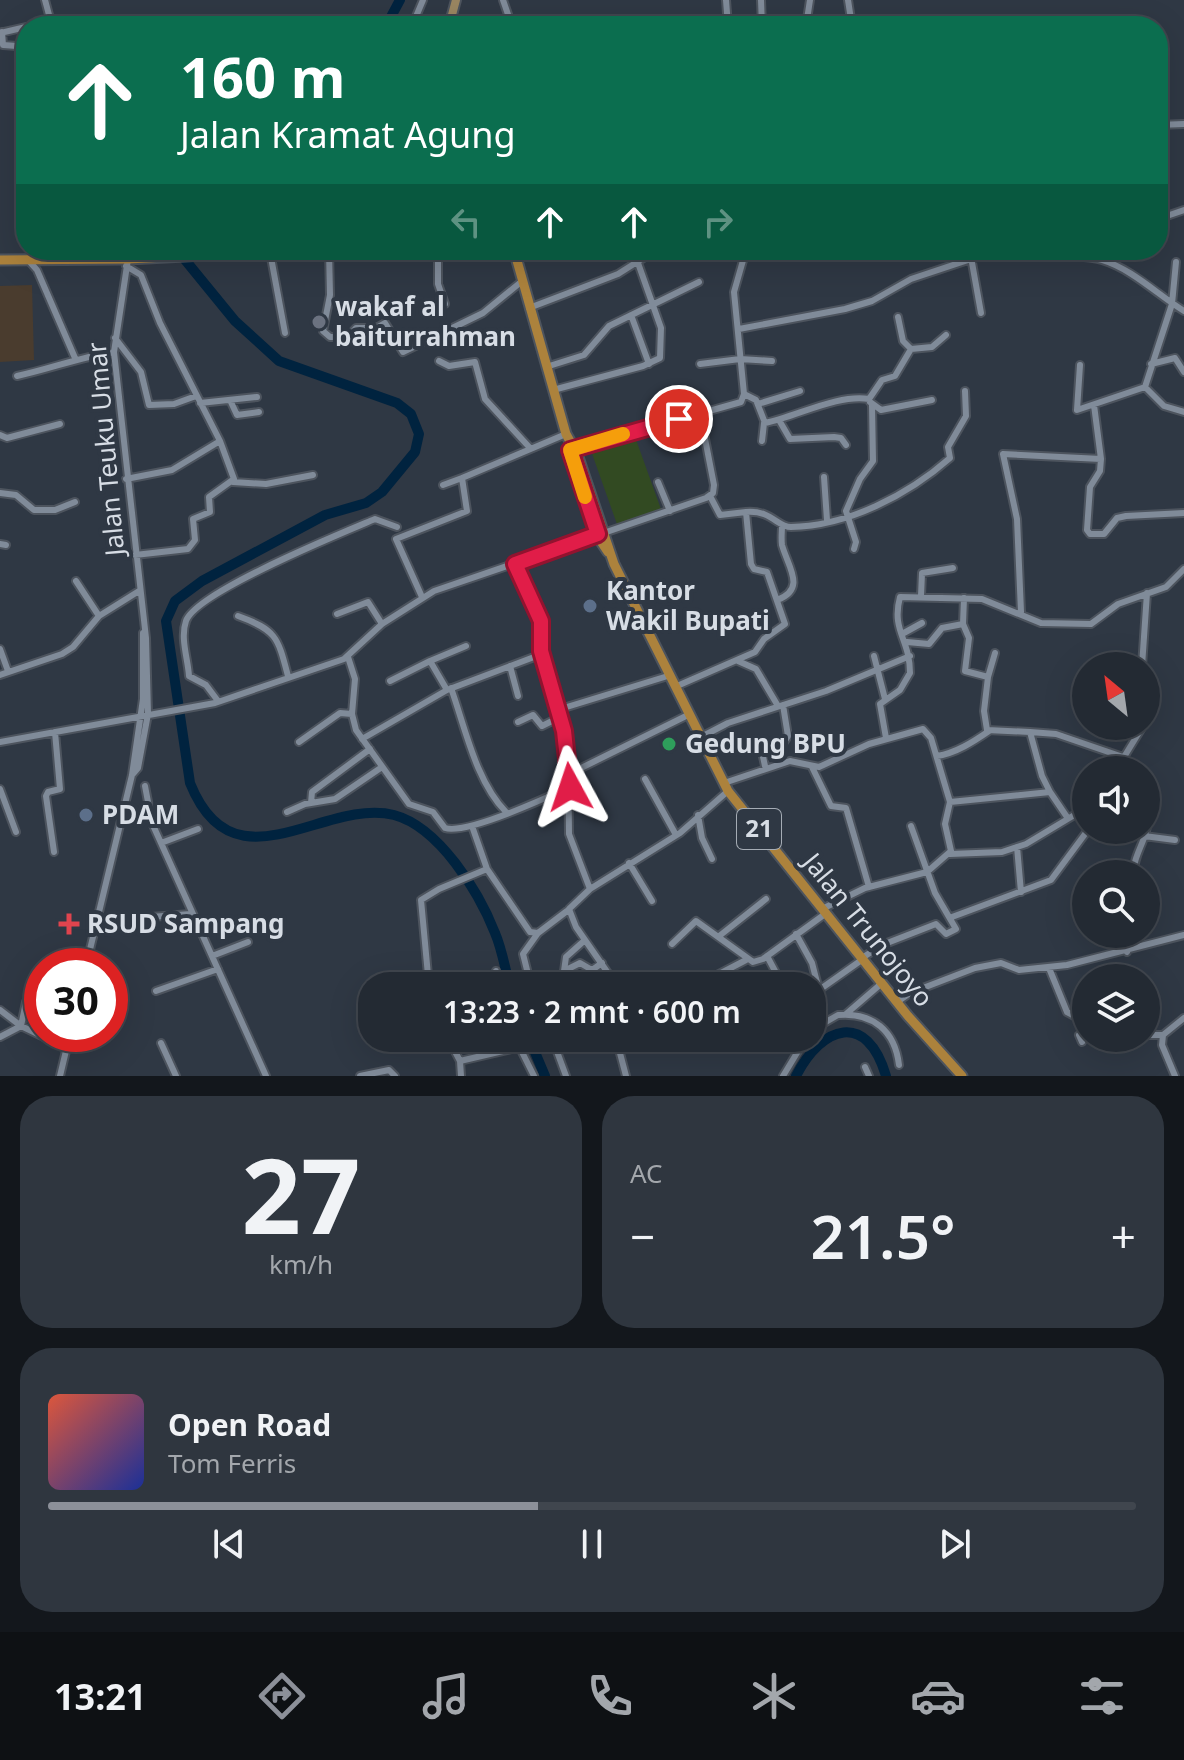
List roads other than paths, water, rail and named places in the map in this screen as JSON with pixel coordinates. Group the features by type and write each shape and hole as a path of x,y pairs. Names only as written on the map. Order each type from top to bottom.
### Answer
{"highway":[{"path":"0,260 46,260"},
{"name":"21","path":"514,260 570,444 603,536"},
{"name":"Jalan Trunojoyo","path":"603,536 726,787 897,1002 962,1076"}],"street":[{"path":"1,33 3,45 16,46"},
{"path":"29,260 37,270 75,358"},
{"path":"37,270 46,260"},
{"name":"Jalan Teuku Umar","path":"90,948 132,775 138,768 145,715 143,632 114,352 123,260"},
{"path":"124,260 141,275 160,323 220,441 233,482"},
{"path":"271,260 285,333"},
{"path":"329,260 330,295 323,331 330,337 348,337 356,328 376,328 385,323 403,352 483,313 520,278"},
{"path":"438,260 438,284 445,304"},
{"path":"529,308 640,260"},
{"path":"443,485 530,448 570,444 738,403 744,394 734,292 743,260"},
{"path":"739,329 872,301 911,279 963,260"},
{"path":"972,260 981,313"},
{"path":"1101,260 1128,272 1184,311"},
{"path":"1145,387 1172,304 1176,262"},
{"path":"553,390 649,364 660,358 663,349 654,302 638,263"},
{"path":"546,367 587,353 596,338 631,315 699,282"},
{"path":"631,315 649,364"},
{"path":"898,317 903,341 911,349"},
{"path":"911,349 932,347 946,335"},
{"path":"115,338 141,372 151,407 198,400 257,397"},
{"path":"854,549 856,542 847,517 849,502 873,461 870,402 882,380 900,370 911,349"},
{"path":"17,376 54,368 75,358 114,352"},
{"path":"1151,364 1175,358 1184,372"},
{"path":"700,364 740,359 772,361"},
{"path":"439,361 449,366 473,361 477,363 485,399 530,448"},
{"path":"1080,365 1076,408 1080,410 1145,387"},
{"path":"1145,387 1164,406 1184,412"},
{"path":"758,404 800,391"},
{"path":"700,413 714,485 710,496 720,515 746,512 770,515 782,525 792,527 860,515 948,460 948,447 966,416 965,391"},
{"path":"744,394 758,404 764,423 762,441"},
{"path":"764,423 845,397 870,402 881,410 932,400"},
{"path":"230,400 237,415 259,412"},
{"path":"1094,405 1101,459 1100,471 1090,487 1087,530 1090,534 1104,534 1117,518 1184,513"},
{"path":"779,420 790,439 834,437 841,438 846,445"},
{"path":"0,435 7,438 60,424"},
{"path":"126,479 172,470 220,441"},
{"path":"1021,612 1017,519 1003,454 1101,459"},
{"path":"135,555 188,549 195,540 193,519 210,512 209,497 233,482 266,484 313,475"},
{"path":"824,477 827,520"},
{"path":"422,597 395,540 467,511 462,478"},
{"path":"658,482 670,511"},
{"path":"0,493 16,495 34,510 46,511 75,502"},
{"path":"0,742 203,705 348,657 382,624 422,597 710,496"},
{"path":"677,686 738,661 783,628 785,620 766,570 754,569 751,564 746,512"},
{"path":"218,701 206,685 189,676 184,639 186,621 195,607 256,572 375,519 397,527"},
{"path":"777,600 789,595 793,588 790,561 781,540 782,525"},
{"path":"515,564 541,621 542,653 569,774 569,834 590,889"},
{"path":"921,596 922,573 953,568"},
{"path":"886,738 880,704 906,683 910,656 895,615 900,597 982,599 1021,612 1030,620 1041,623 1091,624 1118,604 1166,587 1184,569"},
{"path":"76,581 99,616"},
{"path":"0,675 62,654 73,647 99,616 139,591"},
{"path":"1143,652 1147,593"},
{"path":"964,598 963,624 969,638 965,671 988,677"},
{"path":"337,614 368,602 382,624"},
{"path":"238,616 264,627 277,637 288,676"},
{"path":"902,634 922,623"},
{"path":"907,642 929,644 942,628 963,624"},
{"path":"390,681 466,646"},
{"path":"0,649 8,671"},
{"path":"362,739 449,689 542,653"},
{"path":"989,731 984,711 988,677 995,653"},
{"path":"874,656 885,699"},
{"path":"701,737 910,656"},
{"path":"348,657 355,679 353,724 412,807 433,812 439,823 450,829 472,826 570,787"},
{"path":"430,661 449,689 475,756 496,800 506,812"},
{"path":"738,661 756,669 781,706 788,736 782,745 762,752 765,766"},
{"path":"510,666 518,696"},
{"path":"518,722 533,715 542,726 558,714 671,675"},
{"path":"299,742 340,713 352,714"},
{"path":"569,774 690,714"},
{"path":"528,972 523,954 538,933 590,889 676,835 726,787 765,766 790,761 812,767 886,738 923,729 929,734 950,802 945,824 950,854"},
{"path":"937,756 955,752 967,741 989,731 1030,732 1071,738 1120,756"},
{"path":"54,852 46,796 48,792 60,789 55,732"},
{"path":"1030,732 1042,776 1067,817"},
{"path":"311,803 312,792 370,749"},
{"path":"287,812 311,803 335,799 382,767"},
{"path":"812,767 831,806 846,808 869,887"},
{"path":"645,779 676,835"},
{"path":"145,786 161,843 266,1076"},
{"path":"0,789 16,832"},
{"path":"950,802 1050,792"},
{"path":"698,815 702,838 712,859"},
{"path":"672,944 695,921 746,960 753,962 767,956 824,912 869,887 927,872 950,854 988,853 1017,847 1048,832 1072,815"},
{"path":"472,826 487,869 530,932 538,933"},
{"path":"826,985 882,945 936,924 946,934 957,926 935,893 911,826"},
{"path":"161,843 198,829"},
{"path":"1160,838 1175,840"},
{"path":"952,917 1051,880 1078,844"},
{"path":"1017,847 1021,892"},
{"path":"629,863 652,901"},
{"path":"428,972 421,900 487,869"},
{"path":"718,937 766,899"},
{"path":"567,911 608,972"},
{"path":"97,921 191,914"},
{"path":"796,934 814,972"},
{"path":"897,1002 975,968 1001,963 1019,970 1049,968 1127,952 1184,935"},
{"path":"585,940 566,957 564,971 580,963 592,970 602,963"},
{"path":"212,956 248,942"},
{"path":"1127,952 1129,948"},
{"path":"767,956 776,972"},
{"path":"723,972 746,960"},
{"path":"1049,968 1067,1012 1072,1015"},
{"path":"156,991 218,969"},
{"path":"846,1014 882,983"},
{"path":"0,1010 24,1027"},
{"path":"21,1026 24,1012"},
{"path":"826,1019 846,1014 884,1027 897,1049 899,1065"},
{"path":"1175,1076 1162,1045 1163,1035 1184,1018"},
{"path":"0,1037 21,1026"},
{"path":"161,1043 176,1076"},
{"path":"62,1075 66,1052"},
{"path":"455,1052 460,1061 461,1076"},
{"path":"460,1061 499,1052"},
{"path":"522,1052 534,1076"},
{"path":"557,1052 566,1076"},
{"path":"620,1052 626,1076"},
{"path":"783,1076 798,1052"},
{"path":"865,1067 869,1076"},
{"path":"360,1076 380,1070 391,1070 395,1076"}],"waterway":[{"path":"391,16 400,0"},
{"path":"185,260 235,321 279,361 397,403 411,414 419,434 415,452 382,492 366,503 325,515 202,581 175,601 166,621 190,783 209,815 231,832 255,837 282,834 367,813 394,815 411,822 442,847 468,881 495,933 507,972"},
{"path":"796,1076 818,1045 844,1032 868,1041 878,1055 886,1076"},
{"path":"535,1052 545,1076"}],"place":[{"name":"wakaf al baiturrahman","path":"319,322"},
{"name":"Kantor Wakil Bupati","path":"590,606"},
{"name":"Gedung BPU","path":"669,744"},
{"name":"PDAM","path":"86,815"},
{"name":"RSUD Sampang","path":"69,924"}]}
